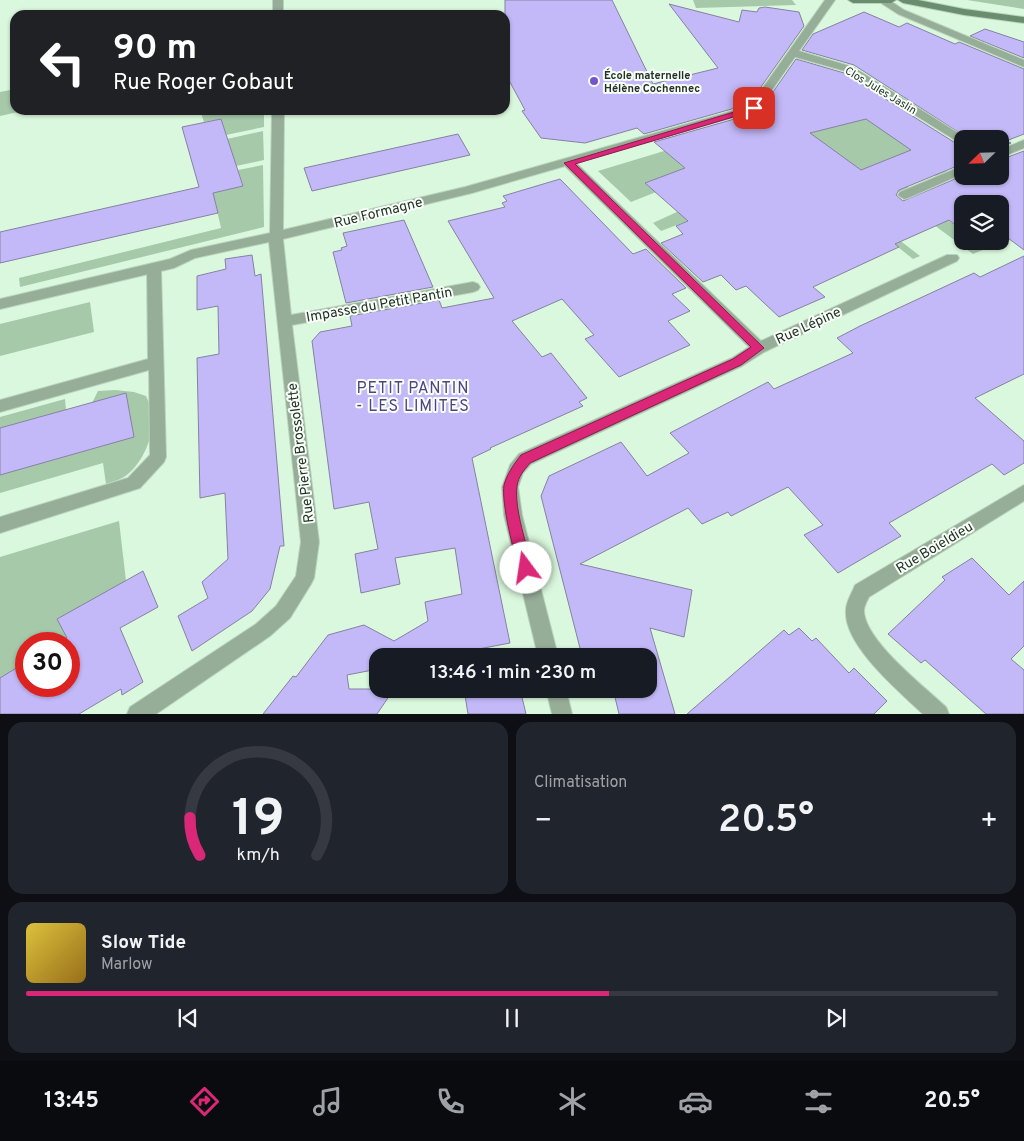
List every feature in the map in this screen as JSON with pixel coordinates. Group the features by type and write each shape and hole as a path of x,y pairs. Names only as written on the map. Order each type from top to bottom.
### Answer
{"street":[{"path":"794,53 830,0"},
{"path":"853,0 887,0 901,12 1024,64"},
{"path":"904,0 964,12 1024,20"},
{"name":"Rue Formagne","path":"0,304 174,263 191,254 276,236 468,190 569,163 754,108 794,53"},
{"name":"Clos Jules Jaslin","path":"794,53 849,69 954,135"},
{"name":"Rue Pierre Brossolette","path":"137,714 263,630 283,612 305,578 310,542 308,516 284,321 276,236 278,115"},
{"path":"1009,150 1024,144"},
{"path":"569,163 759,348"},
{"path":"904,195 954,173"},
{"name":"Rue Lépine","path":"546,648 513,515 510,487 516,470 526,459 737,362 759,348 952,258"},
{"path":"0,525 134,483 158,457 154,268"},
{"name":"Impasse du Petit Pantin","path":"284,321 473,288"},
{"path":"0,406 155,363"},
{"name":"Rue Boieldieu","path":"939,714 878,656 860,632 854,612 862,591 1024,492"},
{"path":"558,698 562,714"}],"green space":[{"path":"693,0 792,0 796,5 696,8"},
{"path":"967,0 1024,0 1024,9"},
{"path":"839,79 947,172 936,176 926,169 898,180 909,188 893,194 885,229 920,256 913,259 854,212 759,125"},
{"path":"10,90 10,114 0,116 0,92"},
{"path":"202,115 264,115 264,127 226,135 221,119 204,122"},
{"path":"263,131 264,160 236,166 227,139"},
{"path":"674,148 685,157 676,160 685,168 646,183 656,192 631,202 598,171"},
{"path":"263,165 264,227 20,287 19,278 221,228 213,193 243,185 238,170"},
{"path":"910,207 935,211 954,224 954,240"},
{"path":"681,210 695,218 661,231 653,223"},
{"path":"968,250 983,250 973,254"},
{"path":"90,302 94,332 0,356 0,324"},
{"path":"98,391 134,392 146,396 152,411 152,428 147,447 131,472 122,478 106,484 103,463 0,493 0,475 133,437 126,393 92,403"},
{"path":"65,399 66,410 0,428 0,417"},
{"path":"119,521 126,581 95,621 77,632 15,632 15,669 0,679 0,557"}],"building":[{"path":"505,0 612,0 653,84 718,68 669,4 739,22 742,10 757,12 759,8 765,7 799,12 804,26 749,104 644,134 637,128 585,143 541,138 522,111 525,110 510,82 510,10 505,10"},
{"path":"864,12 899,27 907,23 955,44 959,42 1024,69 1024,134 1009,140 1009,130 955,130 854,65 802,50 813,34"},
{"path":"985,29 1024,42 1024,58 970,36"},
{"path":"796,59 844,73 954,142 954,167 899,190 896,195 903,201 954,179 954,185 1009,185 1009,157 1024,151 1024,250 1009,239 1009,195 954,195 954,224 949,220 895,244 899,247 813,287 825,297 779,317 746,286 736,290 721,275 703,282 661,243 683,234 676,226 688,221 645,183 685,168 654,142 759,112","holes":["866,119 911,150 861,170 810,133"]},
{"path":"221,119 243,186 213,193 218,213 0,263 0,232 199,187 182,127"},
{"path":"458,134 470,155 312,191 304,168"},
{"path":"560,179 633,254 646,249 686,288 672,294 690,311 668,321 690,345 619,377 585,339 594,335 562,299 512,321 542,357 551,353 587,398 579,402 583,406 472,458 510,643 484,648 369,648 369,671 347,675 349,689 369,689 369,698 388,698 377,714 263,714 293,676 296,677 328,635 364,625 394,641 428,621 425,602 462,594 455,548 395,558 400,584 361,593 355,554 378,549 369,502 334,509 312,341 320,332 352,326 350,316 439,300 442,308 494,298 448,221 505,207 502,203 507,201 503,196"},
{"path":"404,220 433,287 346,303 333,252 342,250 341,248 347,246 343,233"},
{"path":"252,255 255,276 261,274 284,546 280,546 270,589 252,611 192,651 178,616 208,598 202,582 228,559 225,493 200,498 197,358 219,354 218,306 197,310 197,276 226,269 225,259"},
{"path":"1024,256 1024,374 975,398 1024,441 1024,463 1004,475 992,464 889,523 901,536 838,573 804,535 823,525 788,487 731,516 728,512 702,524 688,508 580,564 692,590 684,637 650,628 656,648 580,648 541,496 549,476 621,442 647,476 689,453 670,433 768,382 774,389 853,353 837,338 974,273 980,277"},
{"path":"126,393 134,437 0,475 0,428"},
{"path":"972,558 1009,595 1024,581 1024,646 1011,659 1024,670 1024,714 986,714 925,660 921,663 888,634 945,580 942,577"},
{"path":"143,571 158,607 120,628 143,682 122,695 121,689 79,714 0,714 0,678 15,669 15,697 80,697 80,632 64,632 57,619"},
{"path":"799,628 812,641 816,638 849,673 854,668 887,701 874,714 687,714 784,630 789,635"},
{"path":"657,652 675,714 619,714 615,698 657,698"},
{"path":"465,698 522,698 526,714 468,714"}],"place":[{"name":"École maternelle Hélène Cochennec","path":"594,81"}],"district":[{"name":"PETIT PANTIN - LES LIMITES","path":"413,396"}],"route":[{"path":"526,568 513,515 510,487 516,470 526,459 737,362 759,348 569,163 754,108"}]}
